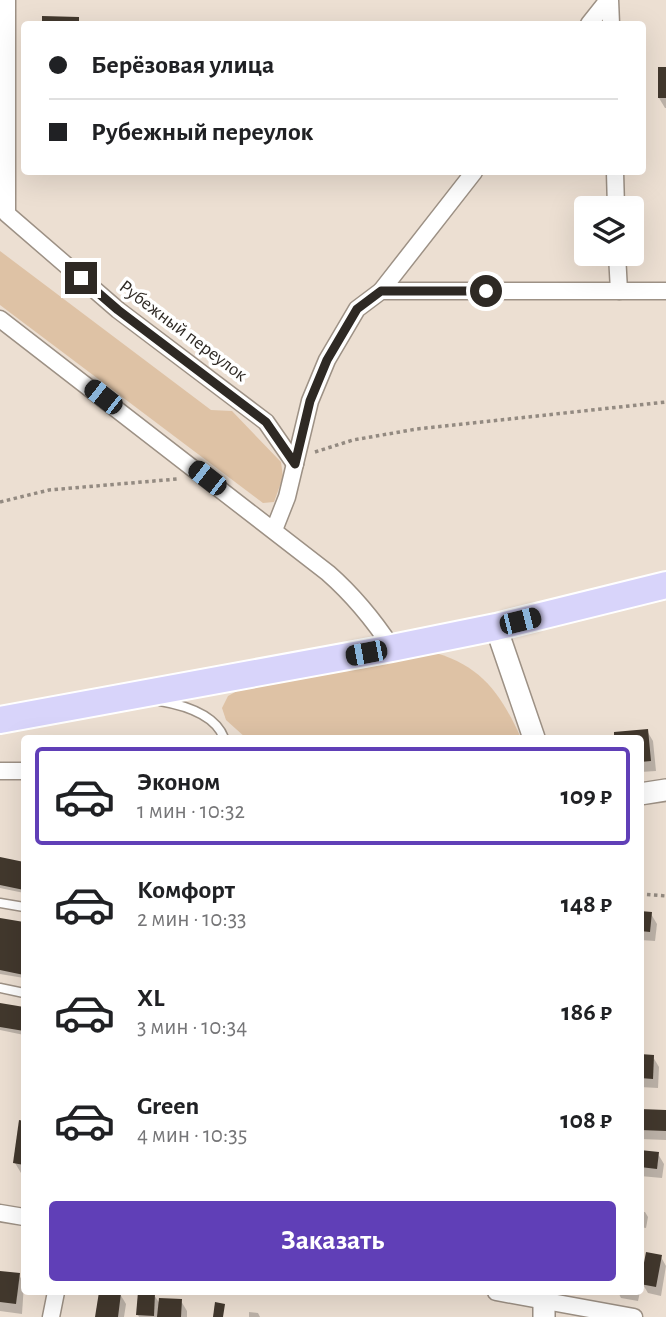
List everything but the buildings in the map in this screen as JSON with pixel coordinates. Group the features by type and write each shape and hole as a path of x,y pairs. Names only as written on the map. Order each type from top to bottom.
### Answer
{"highway":[{"path":"0,720 496,627 666,585"}],"street":[{"name":"Рубежный переулок","path":"7,0 7,214 118,310 266,422 295,464"},
{"path":"592,21 609,0"},
{"path":"609,0 611,21"},
{"path":"274,530 287,496 310,401 327,360 357,309 381,291 472,175"},
{"path":"615,175 616,196"},
{"path":"617,266 618,291"},
{"path":"381,291 666,291"},
{"path":"0,319 274,530 352,594 392,648"},
{"path":"496,627 533,735"},
{"path":"0,771 21,771"},
{"path":"644,793 666,790"},
{"path":"0,1213 21,1216"},
{"path":"51,1317 55,1295"},
{"path":"509,1295 634,1317"}],"lane":[{"path":"133,696 181,704 209,719 222,735"},
{"path":"0,903 21,906"},
{"path":"0,988 21,992"}],"path":[{"path":"295,464 319,450 353,440 417,429 666,402"},
{"path":"0,502 49,490 207,478"},
{"path":"644,894 666,896"}],"shaded area":[{"path":"0,251 211,410 232,411 281,462 283,477 274,502 263,503 0,305"},
{"path":"429,651 462,664 486,682 505,707 519,735 243,735 226,720 222,708 228,696 237,691"}],"route":[{"path":"81,278 118,310 266,422 295,464 310,401 327,360 357,309 381,291 486,291"}]}
